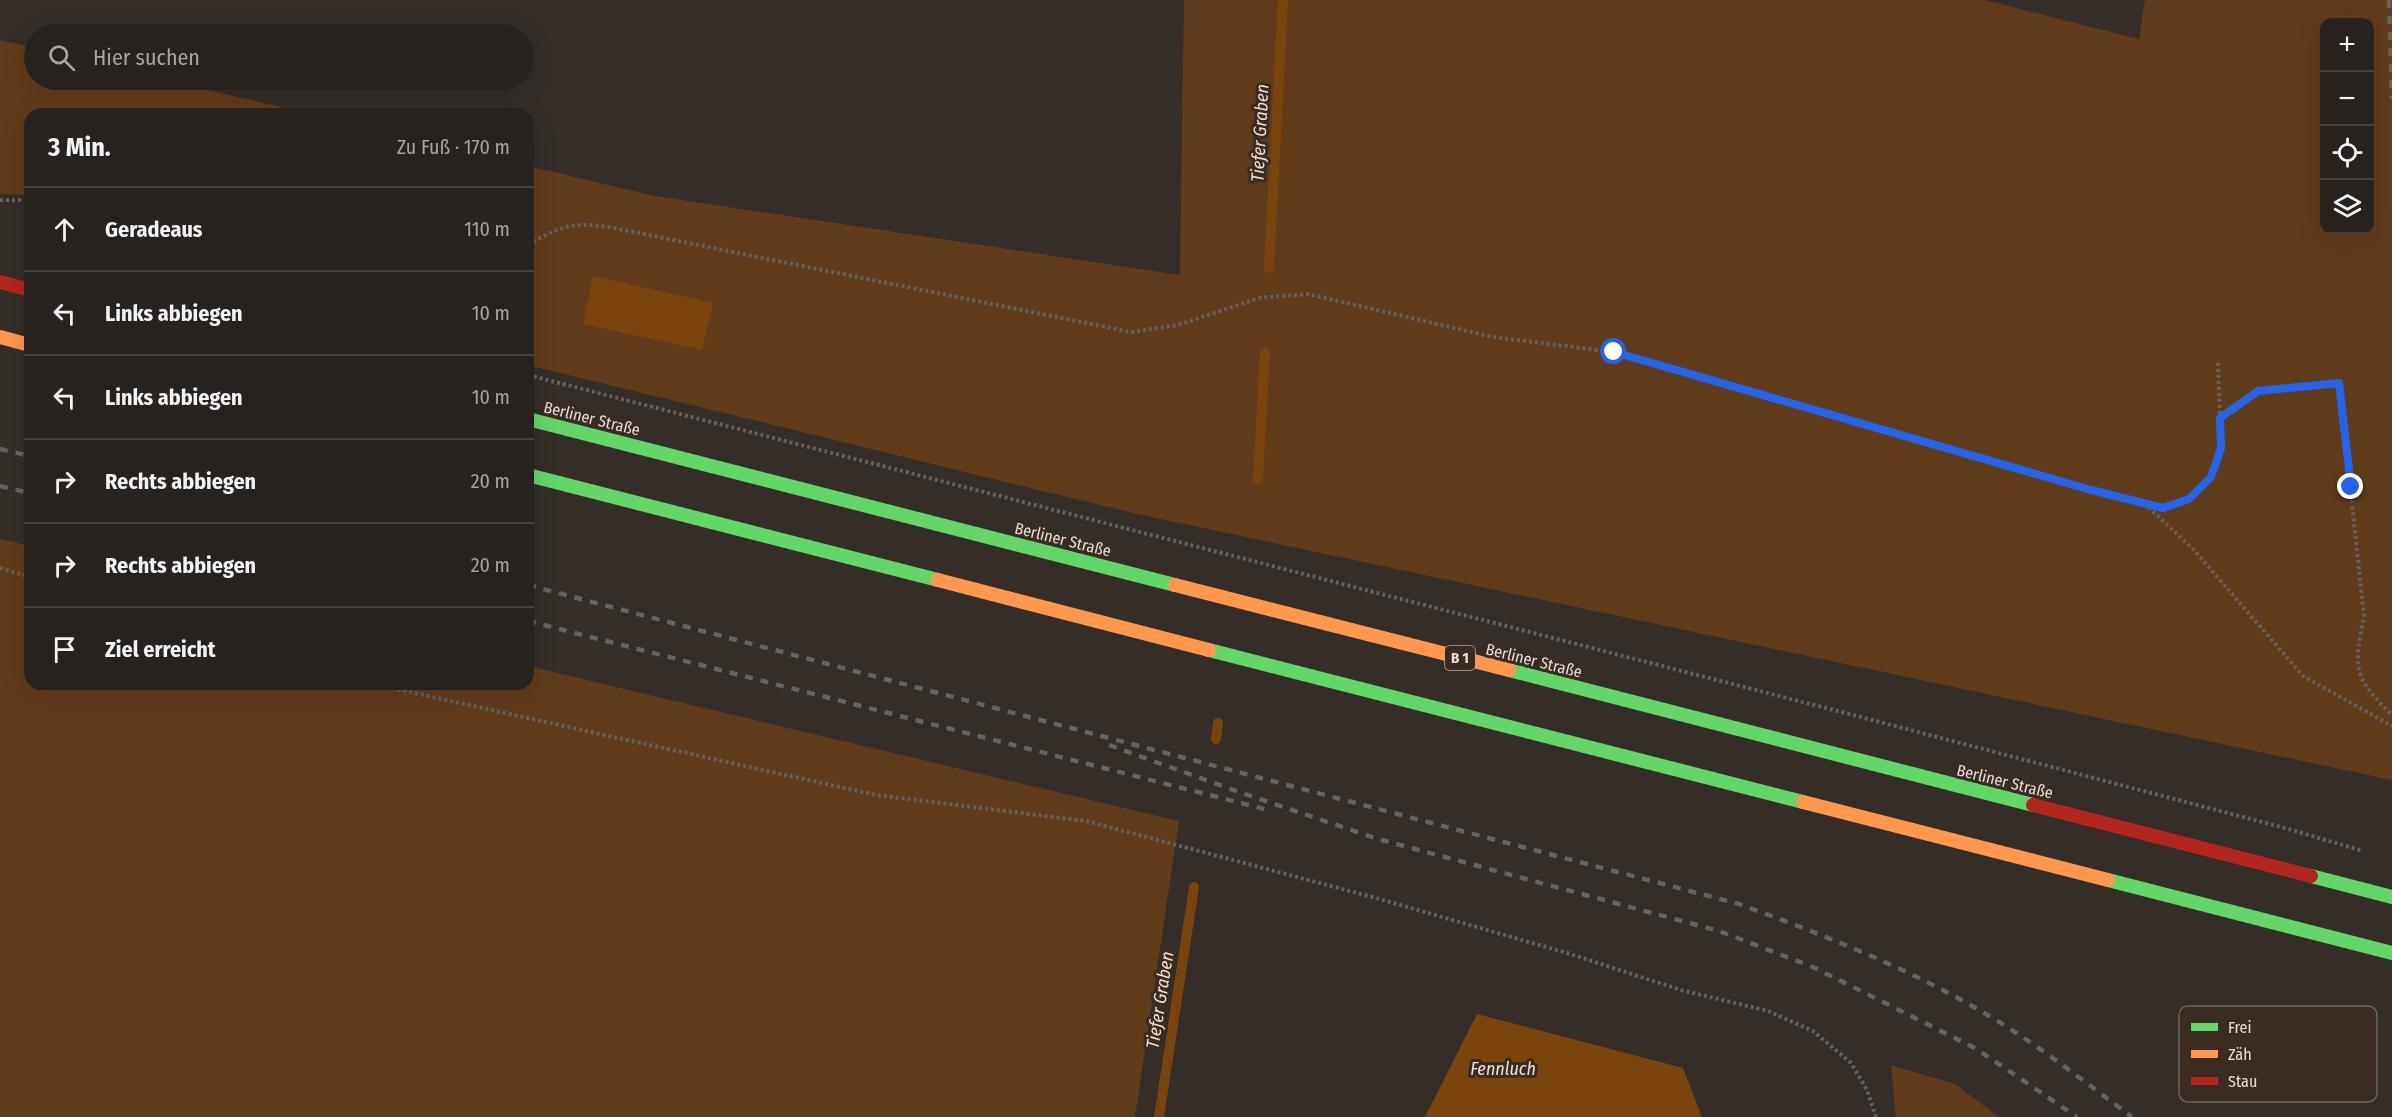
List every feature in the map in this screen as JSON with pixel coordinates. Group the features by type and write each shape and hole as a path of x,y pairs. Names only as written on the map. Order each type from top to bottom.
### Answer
{"main road":[{"path":"0,282 24,288"},
{"path":"0,337 24,343"},
{"name":"Berliner Straße","path":"534,421 2392,897"},
{"path":"534,477 2392,952"}],"path":[{"path":"0,200 24,200"},
{"path":"534,242 554,230 578,223 609,226 1131,332 1178,325 1259,298 1308,294 1493,338 1614,352 2091,490 2163,508 2189,499 2211,477 2221,448 2218,362"},
{"path":"534,377 1961,743 2296,831 2371,854"},
{"path":"2220,418 2258,391 2339,383 2364,616 2358,648 2357,672 2376,700 2392,715"},
{"path":"2143,503 2194,550 2303,676 2392,726"},
{"path":"0,568 24,575"},
{"path":"401,690 876,795 1086,821 1376,898 1567,953 1681,990 1777,1015 1813,1031 1851,1064 1866,1090 1876,1117"}],"shaded area":[{"path":"1184,0 1985,0 2139,39 2145,0 2392,0 2392,780 1137,514 534,366 534,167 655,196 1180,275"},
{"path":"0,40 24,46 24,90 208,90 284,108 24,108 24,195 0,194"},
{"path":"0,539 24,545 24,690 534,690 534,667 1179,821 1135,1117 0,1117"},
{"path":"1891,1065 1955,1084 1999,1117 1896,1117"}],"water":[{"path":"593,276 713,303 702,350 583,324"},
{"name":"Fennluch","path":"1477,1014 1683,1068 1702,1117 1425,1117"}],"waterway":[{"name":"Tiefer Graben","path":"1269,268 1283,0"},
{"name":"Tiefer Graben","path":"1258,479 1265,352"},
{"name":"Tiefer Graben","path":"1216,739 1218,723"},
{"name":"Tiefer Graben","path":"1159,1117 1194,887"}],"railway":[{"path":"2389,0 2392,99"},
{"path":"0,449 24,455"},
{"path":"0,486 24,492"},
{"path":"534,587 1739,904 1865,953 1956,997 2024,1038 2132,1117"},
{"path":"534,623 1268,810"},
{"path":"1109,745 1378,839 1719,931 1813,967 1975,1048 2077,1117"}],"traffic: fast":[{"path":"534,421 1175,585"},
{"path":"534,477 938,580"},
{"path":"1209,650 1803,802"},
{"path":"1509,670 2033,805"},
{"path":"2311,876 2392,897"},
{"path":"2108,880 2392,953"}],"traffic: slow":[{"path":"0,337 24,343"},
{"path":"938,580 1209,650"},
{"path":"1175,585 1509,670"},
{"path":"1803,802 2108,880"}],"traffic: jam":[{"path":"0,282 24,288"},
{"path":"2033,805 2311,876"}],"route":[{"path":"1614,352 2091,490 2163,508 2189,499 2211,477 2221,448 2220,418 2258,391 2339,383 2351,487"}]}
